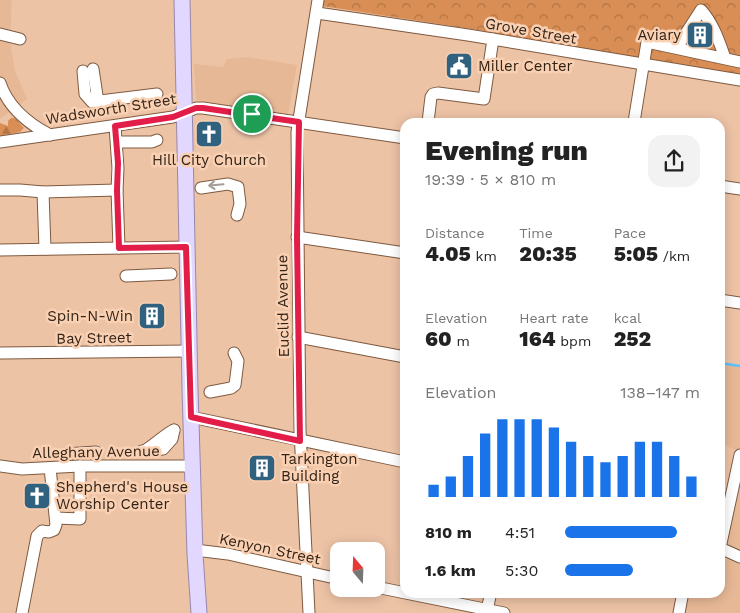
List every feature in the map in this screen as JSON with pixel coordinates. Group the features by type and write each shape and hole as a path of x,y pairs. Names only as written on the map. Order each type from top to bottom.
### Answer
{"main road":[{"path":"182,0 186,247 195,550 199,613"}],"street":[{"name":"Euclid Avenue","path":"309,613 300,441 297,237 299,122 318,0"},
{"path":"678,48 701,10 720,42 724,58"},
{"name":"Grove Street","path":"317,13 740,80"},
{"path":"0,34 20,39"},
{"path":"428,118 433,94 484,99 493,40"},
{"path":"635,118 647,42 740,62"},
{"path":"88,70 85,94 92,102 157,94"},
{"path":"1,89 20,114 33,126 50,135"},
{"name":"Wadsworth Street","path":"0,142 173,117 196,108 400,137"},
{"path":"115,126 118,168 119,248"},
{"path":"117,142 152,142 158,140"},
{"path":"201,188 228,184 238,187 240,204 237,215"},
{"path":"725,187 740,189"},
{"path":"0,190 43,192 117,190"},
{"path":"43,192 45,249"},
{"path":"297,237 400,252"},
{"path":"0,250 186,247"},
{"path":"126,276 171,274"},
{"path":"725,301 740,303"},
{"path":"298,337 400,356"},
{"name":"Bay Street","path":"0,353 189,351"},
{"path":"210,392 231,388 235,385 238,361 234,352"},
{"path":"191,417 400,461"},
{"path":"65,454 96,452"},
{"path":"725,525 740,457"},
{"name":"Alleghany Avenue","path":"0,466 22,469 80,466 193,466"},
{"path":"56,518 80,519 80,466"},
{"path":"22,613 36,541 42,531 49,532 54,530 56,518 50,468"},
{"name":"Kenyon Street","path":"195,550 228,554 330,577"},
{"path":"725,550 740,557"},
{"path":"385,590 400,594"},
{"path":"413,598 446,608 487,610 504,613"},
{"path":"487,610 490,598"},
{"path":"679,613 682,598"}],"shaded area":[{"path":"0,0 12,0 10,41 15,71 27,99 0,119"},
{"path":"248,57 297,65 288,115 196,100 194,64 223,67 227,59"},
{"path":"725,365 740,365 740,551 725,545 725,497 736,450 725,445"},
{"path":"725,559 740,564 740,613 682,613 685,598 725,598"}],"green space":[{"path":"323,0 740,0 740,76 518,41 491,32 322,6"},
{"path":"11,118 15,118 24,128 20,132 0,136 0,123 8,126 8,121"}],"waterway":[{"path":"725,364 740,366"}],"place":[{"name":"Aviary","path":"700,35"},
{"name":"Miller Center","path":"459,66"},
{"name":"Hill City Church","path":"209,134"},
{"name":"Spin-N-Win","path":"152,316"},
{"name":"Tarkington Building","path":"262,468"},
{"name":"Shepherd's House Worship Center","path":"37,496"}],"route":[{"path":"196,108 252,114 299,122 297,132 297,237 300,441 191,417 186,247 119,248 118,163 115,126 173,117 196,108"}]}
